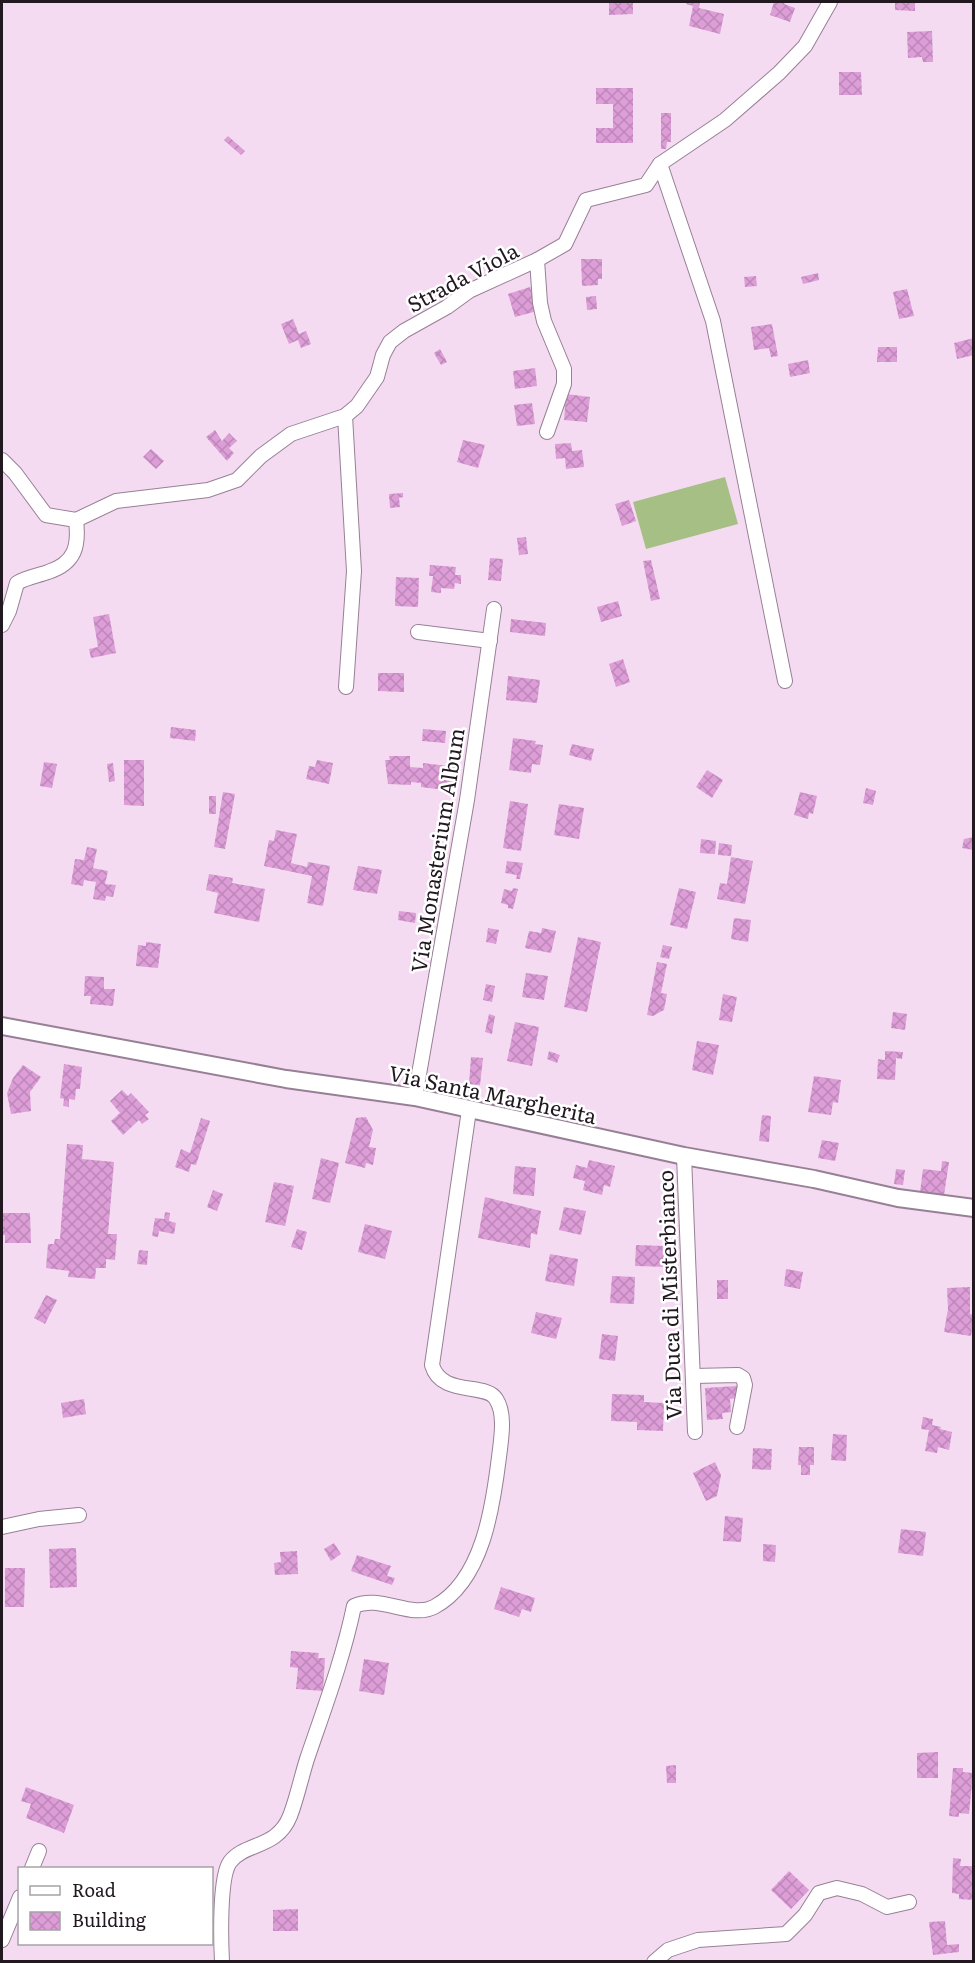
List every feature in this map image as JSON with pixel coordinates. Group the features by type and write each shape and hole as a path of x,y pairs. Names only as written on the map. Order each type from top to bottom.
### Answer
{"street":[{"name":"Strada Viola","path":"76,520 116,501 208,490 237,480 261,456 291,434 345,416 357,406 377,377 383,355 390,342 469,291 537,260 565,244 586,200 646,185 660,164 725,120 779,73 805,46 830,2"},
{"path":"660,164 713,321 786,681"},
{"path":"537,260 540,303 544,321 564,369 564,384 548,432"},
{"path":"345,416 354,571 346,687"},
{"path":"2,460 15,473 46,515 76,520 79,538 75,550 64,565 17,583 9,611 2,625"},
{"name":"Via Monasterium Album","path":"415,1097 468,800 494,609"},
{"path":"418,632 490,641"},
{"name":"Via Santa Margherita","path":"2,1026 286,1079 415,1097 684,1156 814,1179 898,1198 974,1208"},
{"path":"222,1962 220,1920 229,1863 236,1856 271,1839 283,1828 290,1816 299,1782 347,1642 354,1606 363,1602 405,1609 433,1608 461,1584 480,1549 487,1530 500,1448 501,1419 497,1400 493,1395 442,1380 434,1373 432,1365 469,1110"},
{"name":"Via Duca di Misterbianco","path":"684,1156 695,1432"},
{"path":"693,1376 738,1375 743,1378 745,1385 737,1427"},
{"path":"2,1527 39,1519 80,1515"},
{"path":"33,1867 39,1851"},
{"path":"654,1962 668,1950 698,1940 786,1934 805,1916 819,1893 837,1888 862,1894 888,1907 909,1902"},
{"path":"2,1940 18,1903"}],"green space":[{"path":"725,477 738,524 646,549 633,502"}],"building":[{"path":"609,2 633,2 633,14 609,15"},
{"path":"687,2 700,2 699,8 724,14 720,34 689,26 693,6 686,4"},
{"path":"774,2 785,2 784,4 795,8 790,22 770,15"},
{"path":"895,2 915,2 915,11 895,10"},
{"path":"932,31 933,62 923,62 922,57 908,58 907,32"},
{"path":"839,72 861,72 862,95 839,95"},
{"path":"596,88 633,88 633,143 596,143 596,128 613,128 613,104 596,104"},
{"path":"661,113 671,113 671,142 667,142 666,149 661,149"},
{"path":"228,136 245,151 241,155 224,140"},
{"path":"581,259 602,259 602,279 598,279 598,285 582,286"},
{"path":"818,273 819,280 803,284 801,277"},
{"path":"756,276 757,286 745,287 744,277"},
{"path":"530,287 537,311 515,317 508,294"},
{"path":"907,289 914,316 899,319 893,292"},
{"path":"596,296 597,309 587,310 586,297"},
{"path":"293,319 299,334 306,331 311,344 301,348 298,340 289,344 281,324"},
{"path":"772,324 778,356 771,357 769,348 754,350 751,327"},
{"path":"974,338 974,355 957,359 954,343"},
{"path":"878,347 897,347 897,362 877,362"},
{"path":"440,349 447,362 441,365 434,353"},
{"path":"808,360 810,373 790,377 788,364"},
{"path":"535,368 537,386 515,389 513,371"},
{"path":"566,394 590,397 587,422 564,420"},
{"path":"532,403 535,424 517,426 514,405"},
{"path":"215,430 222,441 229,433 237,441 229,448 234,453 227,461 206,437"},
{"path":"463,440 485,445 478,468 457,462"},
{"path":"571,443 572,451 582,450 584,467 566,469 565,458 556,459 555,444"},
{"path":"151,449 164,461 156,469 143,457"},
{"path":"403,493 403,497 399,498 400,507 390,508 389,494"},
{"path":"629,500 636,521 622,526 615,504"},
{"path":"526,537 528,554 519,555 517,538"},
{"path":"490,558 503,559 501,581 488,580"},
{"path":"651,560 660,599 651,601 643,561"},
{"path":"430,565 456,567 455,575 461,575 461,584 455,583 454,589 441,588 441,593 431,592 433,576 429,576"},
{"path":"396,577 419,578 418,607 395,606"},
{"path":"618,601 622,616 601,622 597,607"},
{"path":"109,614 116,653 91,658 89,649 98,647 93,617"},
{"path":"511,619 546,623 545,636 510,632"},
{"path":"623,659 630,682 616,687 609,664"},
{"path":"378,673 404,673 404,692 378,691"},
{"path":"508,676 540,680 537,703 506,700"},
{"path":"171,727 196,730 195,741 170,738"},
{"path":"423,729 446,731 445,743 422,741"},
{"path":"513,738 536,741 535,744 543,745 540,765 532,764 531,773 509,770"},
{"path":"572,744 594,749 591,761 569,755"},
{"path":"389,756 410,756 410,767 423,768 423,763 456,767 453,791 421,787 421,783 388,784 385,760 390,760"},
{"path":"124,760 144,760 144,806 124,805"},
{"path":"317,760 333,763 329,784 306,779 309,766 315,767"},
{"path":"44,762 57,764 52,788 40,786"},
{"path":"113,763 115,781 109,782 107,764"},
{"path":"707,770 723,780 712,798 696,787"},
{"path":"866,788 876,791 873,805 863,803"},
{"path":"223,792 235,794 225,849 214,847"},
{"path":"800,792 817,796 813,814 809,813 808,819 794,815"},
{"path":"209,796 216,796 216,814 209,814"},
{"path":"510,801 528,804 521,851 503,848"},
{"path":"559,804 584,808 579,839 554,835"},
{"path":"276,830 297,834 291,863 307,867 308,862 330,866 323,906 307,903 312,876 264,866 269,840 274,841"},
{"path":"974,837 974,850 962,848 964,839"},
{"path":"701,839 716,841 715,854 700,853"},
{"path":"719,843 732,845 731,856 718,855"},
{"path":"87,847 97,849 93,868 108,871 105,884 116,885 113,897 106,896 105,901 93,899 96,882 84,880 83,886 71,884 75,859 84,860"},
{"path":"731,857 753,861 745,904 717,899 720,883 727,884"},
{"path":"507,861 523,863 520,879 516,879 517,875 505,873"},
{"path":"358,866 382,870 377,894 353,890"},
{"path":"209,874 233,878 232,883 265,889 259,922 214,913 218,893 206,890"},
{"path":"513,888 518,889 513,909 501,903 504,889 512,891"},
{"path":"679,888 696,892 687,929 670,925"},
{"path":"399,911 416,913 415,923 398,920"},
{"path":"734,918 751,920 748,942 731,939"},
{"path":"488,928 499,930 496,944 486,942"},
{"path":"542,928 556,931 551,953 525,948 529,931 541,933"},
{"path":"578,937 601,942 587,1012 564,1007"},
{"path":"146,942 161,944 158,968 136,966 138,945 146,946"},
{"path":"663,945 672,947 669,959 660,957"},
{"path":"657,962 667,964 661,993 667,994 664,1010 653,1016 647,1015"},
{"path":"526,973 548,976 544,1000 522,997"},
{"path":"85,976 104,977 104,989 115,989 113,1006 90,1004 91,996 84,996"},
{"path":"486,984 495,986 492,1002 483,1000"},
{"path":"723,994 737,997 732,1022 719,1020"},
{"path":"893,1012 907,1014 905,1030 891,1028"},
{"path":"489,1014 495,1016 492,1034 485,1032"},
{"path":"515,1022 539,1027 532,1066 507,1061"},
{"path":"697,1041 719,1045 713,1075 692,1070"},
{"path":"549,1051 560,1055 557,1063 547,1059"},
{"path":"885,1051 903,1052 902,1059 896,1058 895,1080 877,1079 878,1059 885,1060"},
{"path":"471,1057 483,1058 480,1085 469,1084"},
{"path":"64,1064 82,1067 80,1089 76,1089 75,1100 69,1099 69,1107 63,1106 64,1099 60,1098"},
{"path":"23,1065 41,1077 30,1092 31,1111 11,1114 7,1093 13,1078"},
{"path":"814,1076 841,1080 838,1103 833,1102 831,1115 808,1112"},
{"path":"122,1090 128,1096 131,1093 149,1112 145,1115 149,1119 142,1124 139,1120 123,1135 111,1121 120,1113 110,1101"},
{"path":"762,1115 771,1116 769,1142 759,1141"},
{"path":"366,1117 373,1130 369,1147 376,1148 373,1165 366,1163 365,1168 345,1163 356,1118"},
{"path":"201,1118 210,1121 196,1165 191,1164 189,1172 175,1167 181,1149 190,1153"},
{"path":"822,1140 839,1143 835,1161 818,1158"},
{"path":"67,1144 83,1145 82,1159 114,1162 108,1234 117,1234 115,1260 106,1259 106,1268 96,1268 95,1279 68,1277 69,1271 46,1268 48,1244 54,1244 55,1239 60,1239"},
{"path":"321,1158 339,1163 330,1203 312,1199"},
{"path":"589,1160 615,1166 610,1187 604,1185 602,1195 583,1190 585,1181 573,1178 576,1165 587,1168"},
{"path":"942,1161 949,1162 944,1195 920,1192 923,1169 941,1171"},
{"path":"515,1166 536,1168 534,1196 513,1194"},
{"path":"896,1169 905,1170 903,1185 894,1184"},
{"path":"274,1182 294,1186 285,1226 265,1222"},
{"path":"213,1190 223,1194 217,1211 207,1207"},
{"path":"485,1197 541,1211 537,1235 531,1233 530,1248 478,1238"},
{"path":"564,1207 586,1211 581,1235 559,1230"},
{"path":"165,1212 170,1213 169,1221 176,1223 174,1234 159,1231 158,1237 152,1236 155,1218 164,1219"},
{"path":"2,1213 30,1213 31,1243 5,1243 5,1235 2,1235"},
{"path":"365,1224 392,1231 385,1259 358,1252"},
{"path":"297,1229 307,1232 302,1250 291,1247"},
{"path":"636,1245 664,1246 664,1255 669,1255 668,1267 635,1266"},
{"path":"139,1250 148,1251 147,1265 137,1264"},
{"path":"550,1254 578,1259 574,1286 545,1281"},
{"path":"786,1269 803,1272 800,1289 784,1286"},
{"path":"612,1276 635,1277 634,1304 610,1303"},
{"path":"717,1280 728,1280 728,1299 717,1299"},
{"path":"970,1287 970,1314 974,1315 971,1336 944,1332 948,1309 947,1288"},
{"path":"46,1295 57,1300 45,1324 34,1318"},
{"path":"536,1312 562,1318 556,1339 531,1333"},
{"path":"602,1334 618,1336 615,1361 599,1359"},
{"path":"737,1386 737,1398 730,1399 731,1412 722,1413 723,1419 707,1420 705,1388"},
{"path":"612,1394 644,1395 644,1402 664,1403 663,1431 637,1430 637,1422 611,1421"},
{"path":"84,1399 86,1414 63,1418 61,1403"},
{"path":"923,1417 933,1419 932,1425 952,1432 949,1450 938,1447 937,1453 925,1451 929,1430 921,1429"},
{"path":"833,1434 847,1435 846,1461 831,1460"},
{"path":"799,1447 814,1447 814,1465 810,1465 810,1475 801,1475 801,1465 798,1465"},
{"path":"753,1448 772,1449 771,1470 752,1469"},
{"path":"715,1462 721,1475 717,1496 706,1501 693,1473"},
{"path":"725,1516 743,1518 741,1542 723,1541"},
{"path":"901,1529 926,1532 923,1556 898,1553"},
{"path":"334,1543 341,1554 331,1561 324,1549"},
{"path":"763,1544 776,1545 775,1562 763,1561"},
{"path":"76,1548 77,1587 50,1588 49,1549"},
{"path":"297,1551 298,1574 275,1575 274,1563 281,1562 280,1552"},
{"path":"357,1555 391,1566 387,1576 395,1578 392,1585 351,1571"},
{"path":"5,1568 25,1568 24,1607 5,1607"},
{"path":"501,1587 535,1598 531,1612 522,1609 519,1617 494,1609"},
{"path":"291,1651 319,1653 318,1658 325,1658 323,1691 296,1689 298,1668 290,1667"},
{"path":"364,1659 389,1663 384,1695 359,1691"},
{"path":"938,1752 938,1778 917,1778 917,1753"},
{"path":"676,1765 676,1783 667,1783 666,1766"},
{"path":"953,1768 963,1768 963,1772 973,1773 969,1814 959,1813 959,1817 949,1816"},
{"path":"26,1787 74,1805 64,1833 26,1818 31,1804 21,1801"},
{"path":"953,1858 961,1859 960,1866 974,1866 974,1900 959,1899 959,1894 952,1893"},
{"path":"789,1871 809,1890 791,1909 771,1890"},
{"path":"298,1909 298,1931 273,1931 273,1910"},
{"path":"945,1921 947,1945 959,1944 959,1952 933,1955 929,1922"}]}
